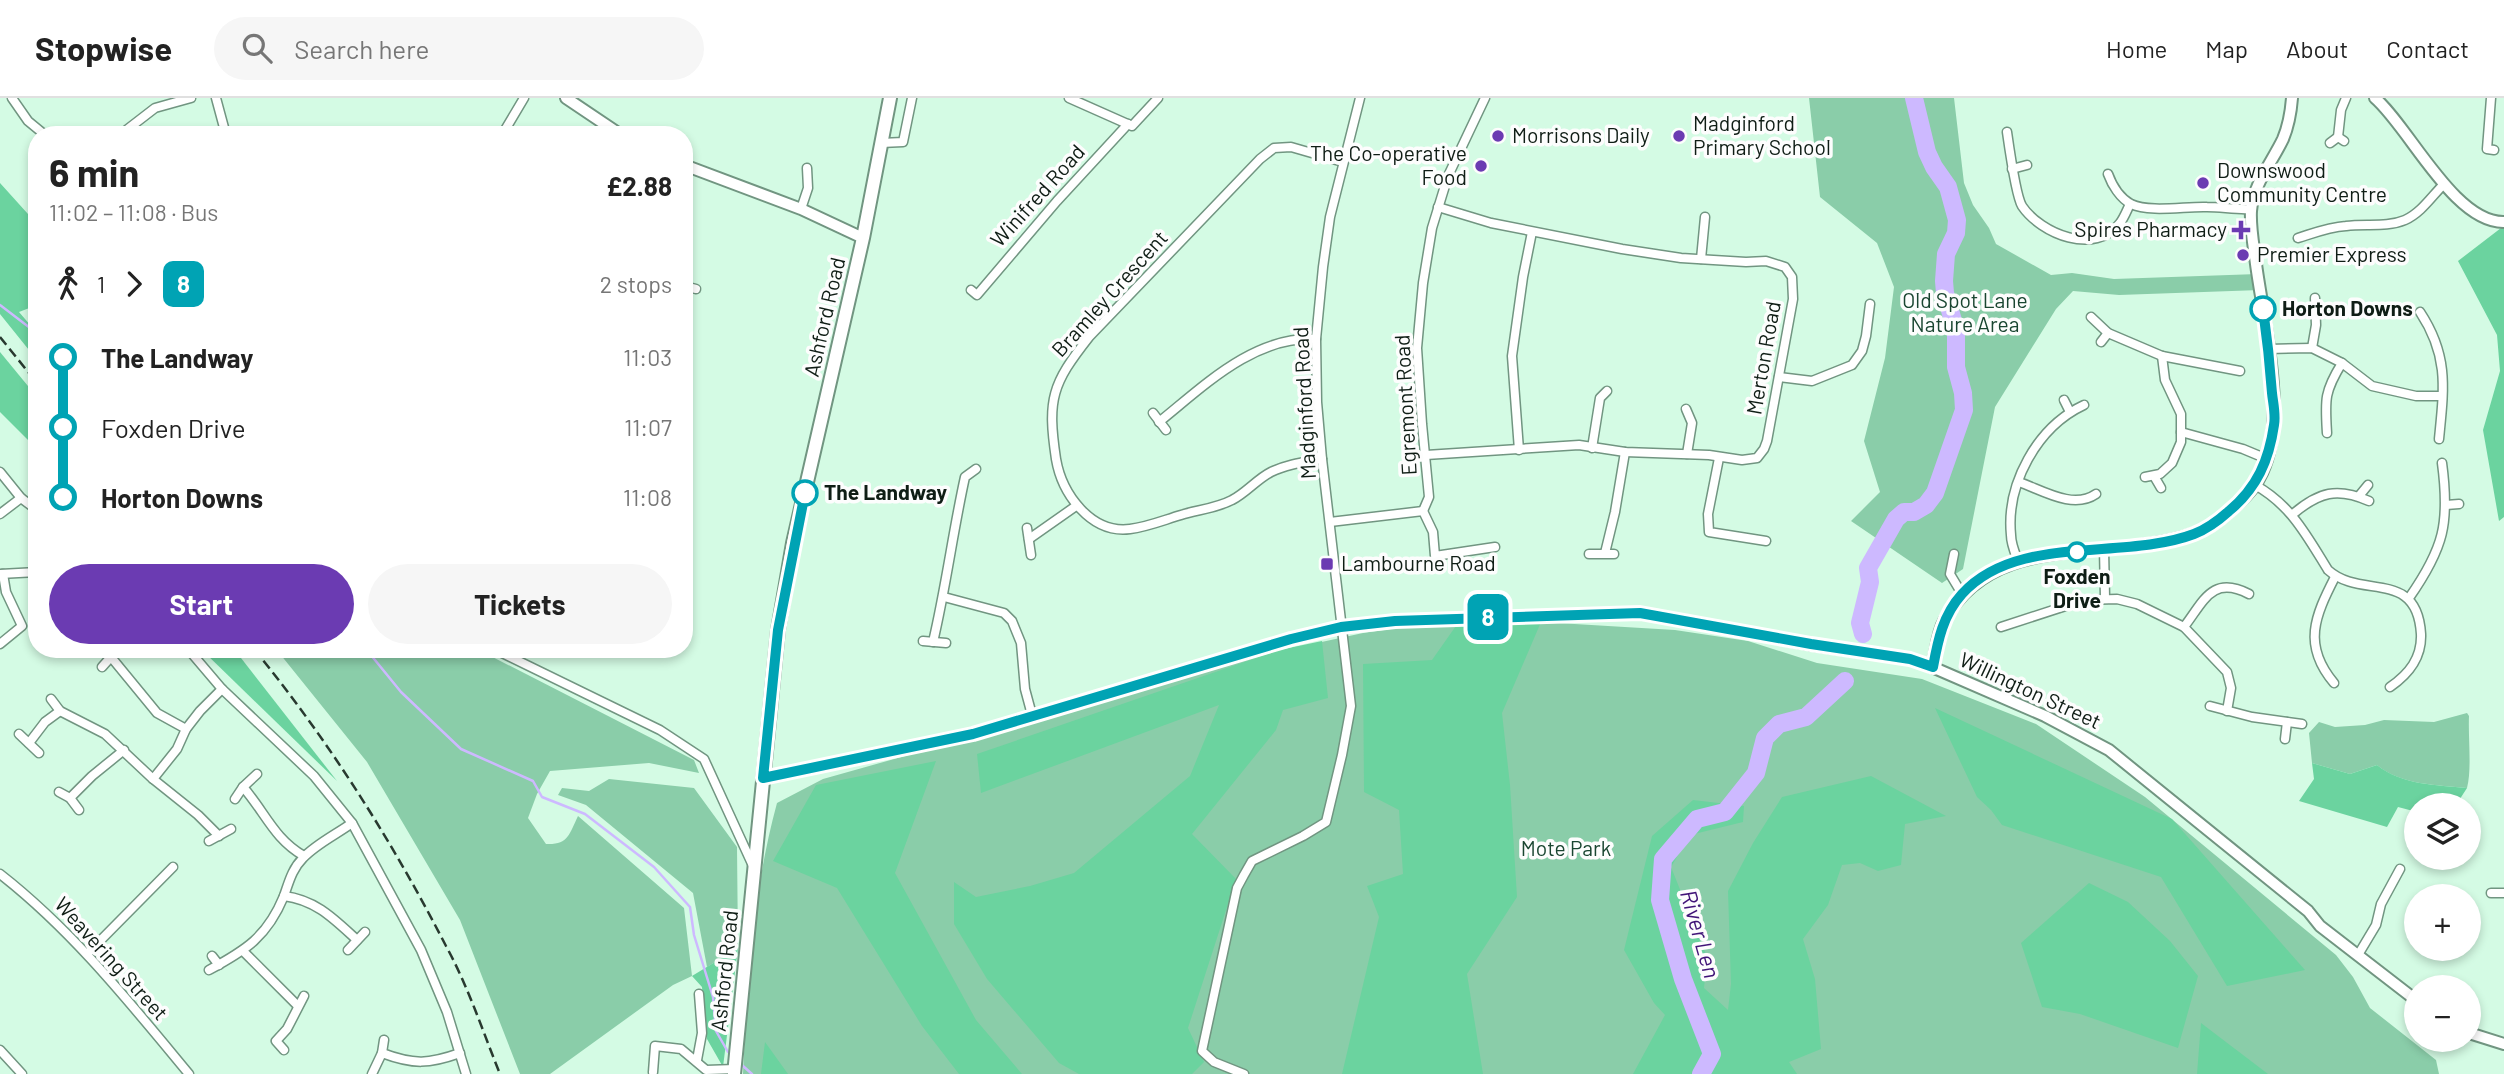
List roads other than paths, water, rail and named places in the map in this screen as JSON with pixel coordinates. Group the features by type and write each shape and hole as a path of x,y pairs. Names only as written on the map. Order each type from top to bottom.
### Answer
{"main road":[{"name":"Ashford Road","path":"735,1072 778,630 793,543 863,238 890,98"}],"street":[{"path":"12,98 34,126"},
{"path":"132,126 155,108 191,98"},
{"path":"216,98 224,126"},
{"path":"507,126 524,98"},
{"path":"566,98 608,126"},
{"path":"881,143 903,142 912,98"},
{"path":"1069,98 1130,125"},
{"name":"Winifred Road","path":"974,292 1057,201 1158,98"},
{"name":"Madginford Road","path":"1244,1074 1214,1062 1202,1051 1237,888 1252,861 1326,822 1351,706 1322,459 1317,402 1316,339 1330,216 1360,98"},
{"name":"Egremont Road","path":"1423,511 1429,497 1419,387 1419,318 1427,253 1438,207 1456,156 1485,98"},
{"path":"1933,667 1942,623 1962,594 1982,577 2018,561 2160,542 2194,534 2219,520 2242,501 2255,485 2267,459 2275,422 2251,209 2262,176 2284,137 2292,98"},
{"path":"2337,140 2340,110 2346,98"},
{"path":"2491,98 2492,116 2487,149 2494,150"},
{"path":"2381,100 2444,184 2484,217 2504,222"},
{"path":"2007,132 2020,204 2042,226 2070,238 2088,240 2107,234 2120,224 2130,204"},
{"name":"Bramley Crescent","path":"1322,459 1269,473 1231,501 1129,530 1109,529 1076,506 1066,489 1057,463 1052,431 1052,406 1057,383 1065,368 1089,337 1260,159 1274,148 1291,147 1343,162"},
{"path":"2012,169 2026,165"},
{"path":"801,209 808,188 807,167"},
{"path":"693,168 801,209 863,238"},
{"path":"2108,174 2113,187 2130,204 2162,208 2251,209"},
{"path":"2298,238 2345,226 2391,225 2406,220 2421,209 2444,184"},
{"name":"Merton Road","path":"1426,456 1579,445 1625,452 1709,455 1742,460 1757,458 1764,449 1793,299 1792,277 1785,267 1766,261 1746,262 1660,255 1532,232 1438,207"},
{"path":"1701,259 1705,217"},
{"path":"1518,450 1512,356 1532,232"},
{"path":"2312,348 2316,326 2315,298"},
{"path":"1779,377 1812,381 1852,365 1862,351 1870,304"},
{"path":"2420,312 2441,354 2439,439"},
{"path":"2091,317 2108,333 2162,356 2225,362 2240,370"},
{"path":"2420,330 2427,323"},
{"path":"2101,342 2108,333"},
{"path":"1159,422 1206,382 1237,362 1270,345 1297,338 1316,339"},
{"path":"2268,349 2312,348 2342,363 2372,386 2416,396 2442,396"},
{"path":"2161,488 2149,476 2160,474 2172,463 2181,442 2181,414 2165,380 2162,356"},
{"path":"2327,433 2325,398 2329,384 2342,363"},
{"path":"1592,448 1600,398 1607,391"},
{"path":"2064,400 2070,412"},
{"path":"2018,561 2011,536 2019,482 2032,452 2070,412 2084,405"},
{"path":"1686,409 1692,423 1687,454"},
{"path":"1153,413 1166,430"},
{"path":"2316,424 2327,423"},
{"path":"2181,432 2243,449 2267,459"},
{"path":"1589,554 1610,554 1625,452"},
{"path":"1719,458 1707,514 1709,532 1766,541"},
{"path":"2409,598 2425,576 2440,546 2446,505 2442,463"},
{"path":"946,643 928,641 944,597 965,477 976,469"},
{"path":"0,472 28,503"},
{"path":"2019,482 2075,500 2087,500 2096,494"},
{"path":"2255,485 2293,514 2335,577 2378,587 2409,598 2418,614 2420,653 2408,673 2390,687"},
{"path":"2359,496 2368,485"},
{"path":"2075,500 2078,489"},
{"path":"2293,514 2324,494 2342,492 2369,501"},
{"path":"0,514 21,498"},
{"path":"2446,505 2459,504"},
{"path":"1029,538 1076,506"},
{"path":"1330,522 1423,511 1433,532 1436,556 1495,547"},
{"path":"1027,528 1031,555"},
{"path":"2104,548 2105,598"},
{"path":"1954,554 1950,574 1962,594"},
{"path":"0,644 22,626 6,592 2,574 28,573"},
{"path":"2334,683 2330,671 2315,649 2314,632 2319,608 2335,577"},
{"path":"2184,626 2217,588 2245,588"},
{"path":"944,597 1004,614 1012,621 1021,643 1025,689 1032,715"},
{"path":"2001,627 2084,600 2105,598 2137,604 2184,626 2227,671 2231,688 2227,711"},
{"name":"Willington Street","path":"763,778 955,738 1291,639 1341,627 1445,618 1640,613 1825,647 1910,659 2045,716 2109,750 2308,911 2320,926 2404,991"},
{"path":"102,667 110,658"},
{"path":"112,658 157,713 186,729"},
{"path":"196,658 222,689 314,776 352,824 421,950 466,1074"},
{"path":"512,658 660,730 704,758 755,871"},
{"path":"153,779 177,749 186,729 222,689"},
{"path":"51,699 60,710 105,734 219,836"},
{"path":"2210,706 2302,724"},
{"path":"29,743 60,710"},
{"path":"2285,738 2287,722"},
{"path":"19,734 39,753"},
{"path":"70,798 124,750"},
{"path":"234,799 257,774"},
{"path":"243,787 260,806 274,832 304,856"},
{"path":"60,792 70,798 79,810"},
{"path":"209,970 244,952 261,936 284,896 291,874 304,856 352,824"},
{"path":"209,841 231,829"},
{"path":"87,954 173,866"},
{"path":"2358,955 2376,925 2381,904 2400,869"},
{"name":"Weavering Street","path":"0,874 34,901 87,954 190,1074"},
{"path":"2491,893 2504,893"},
{"path":"284,896 315,904 357,940"},
{"path":"348,950 365,932"},
{"path":"244,952 297,1005"},
{"path":"212,957 219,965"},
{"path":"697,1060 702,1033 699,994"},
{"path":"284,1050 276,1041 287,1029 297,1005 304,996"},
{"path":"2481,1037 2504,1044"},
{"path":"372,1074 382,1053 384,1040"},
{"path":"653,1072 654,1046 681,1049 706,1070 735,1072"},
{"path":"0,1050 22,1074"},
{"path":"382,1053 416,1063 435,1061 460,1053"}],"waterway":[{"name":"River Len","path":"1863,634 1860,623 1870,582 1868,568 1896,519 1904,512 1914,512 1926,505 1935,493 1964,410 1963,393 1956,367 1956,331 1944,281 1946,254 1956,233 1957,220 1948,187 1927,152 1914,98"},
{"path":"0,305 28,326"},
{"path":"373,658 401,692 461,749 533,781 542,797 585,814 654,867 690,907 694,935 713,997 716,1031 728,1052"},
{"name":"River Len","path":"1701,1074 1712,1054 1683,979 1660,900 1663,859 1697,819 1725,812 1756,773 1765,738 1779,724 1806,717 1845,681"},
{"path":"743,1066 752,1074"}],"railway":[{"path":"0,337 28,372"},
{"path":"261,658 308,719 404,868 454,961 500,1074"}],"place":[{"name":"Morrisons Daily","path":"1498,136"},
{"name":"Madginford Primary School","path":"1679,136"},
{"name":"The Co-operative Food","path":"1481,166"},
{"name":"Downswood Community Centre","path":"2203,183"},
{"name":"Spires Pharmacy","path":"2241,230"},
{"name":"Premier Express","path":"2243,255"},
{"name":"Horton Downs","path":"2263,309"},
{"name":"The Landway","path":"805,493"},
{"name":"Foxden Drive","path":"2077,552"},
{"name":"Lambourne Road","path":"1327,564"}],"park label":[{"name":"Old Spot Lane Nature Area","path":"1965,313"},
{"name":"Mote Park","path":"1566,849"}]}
